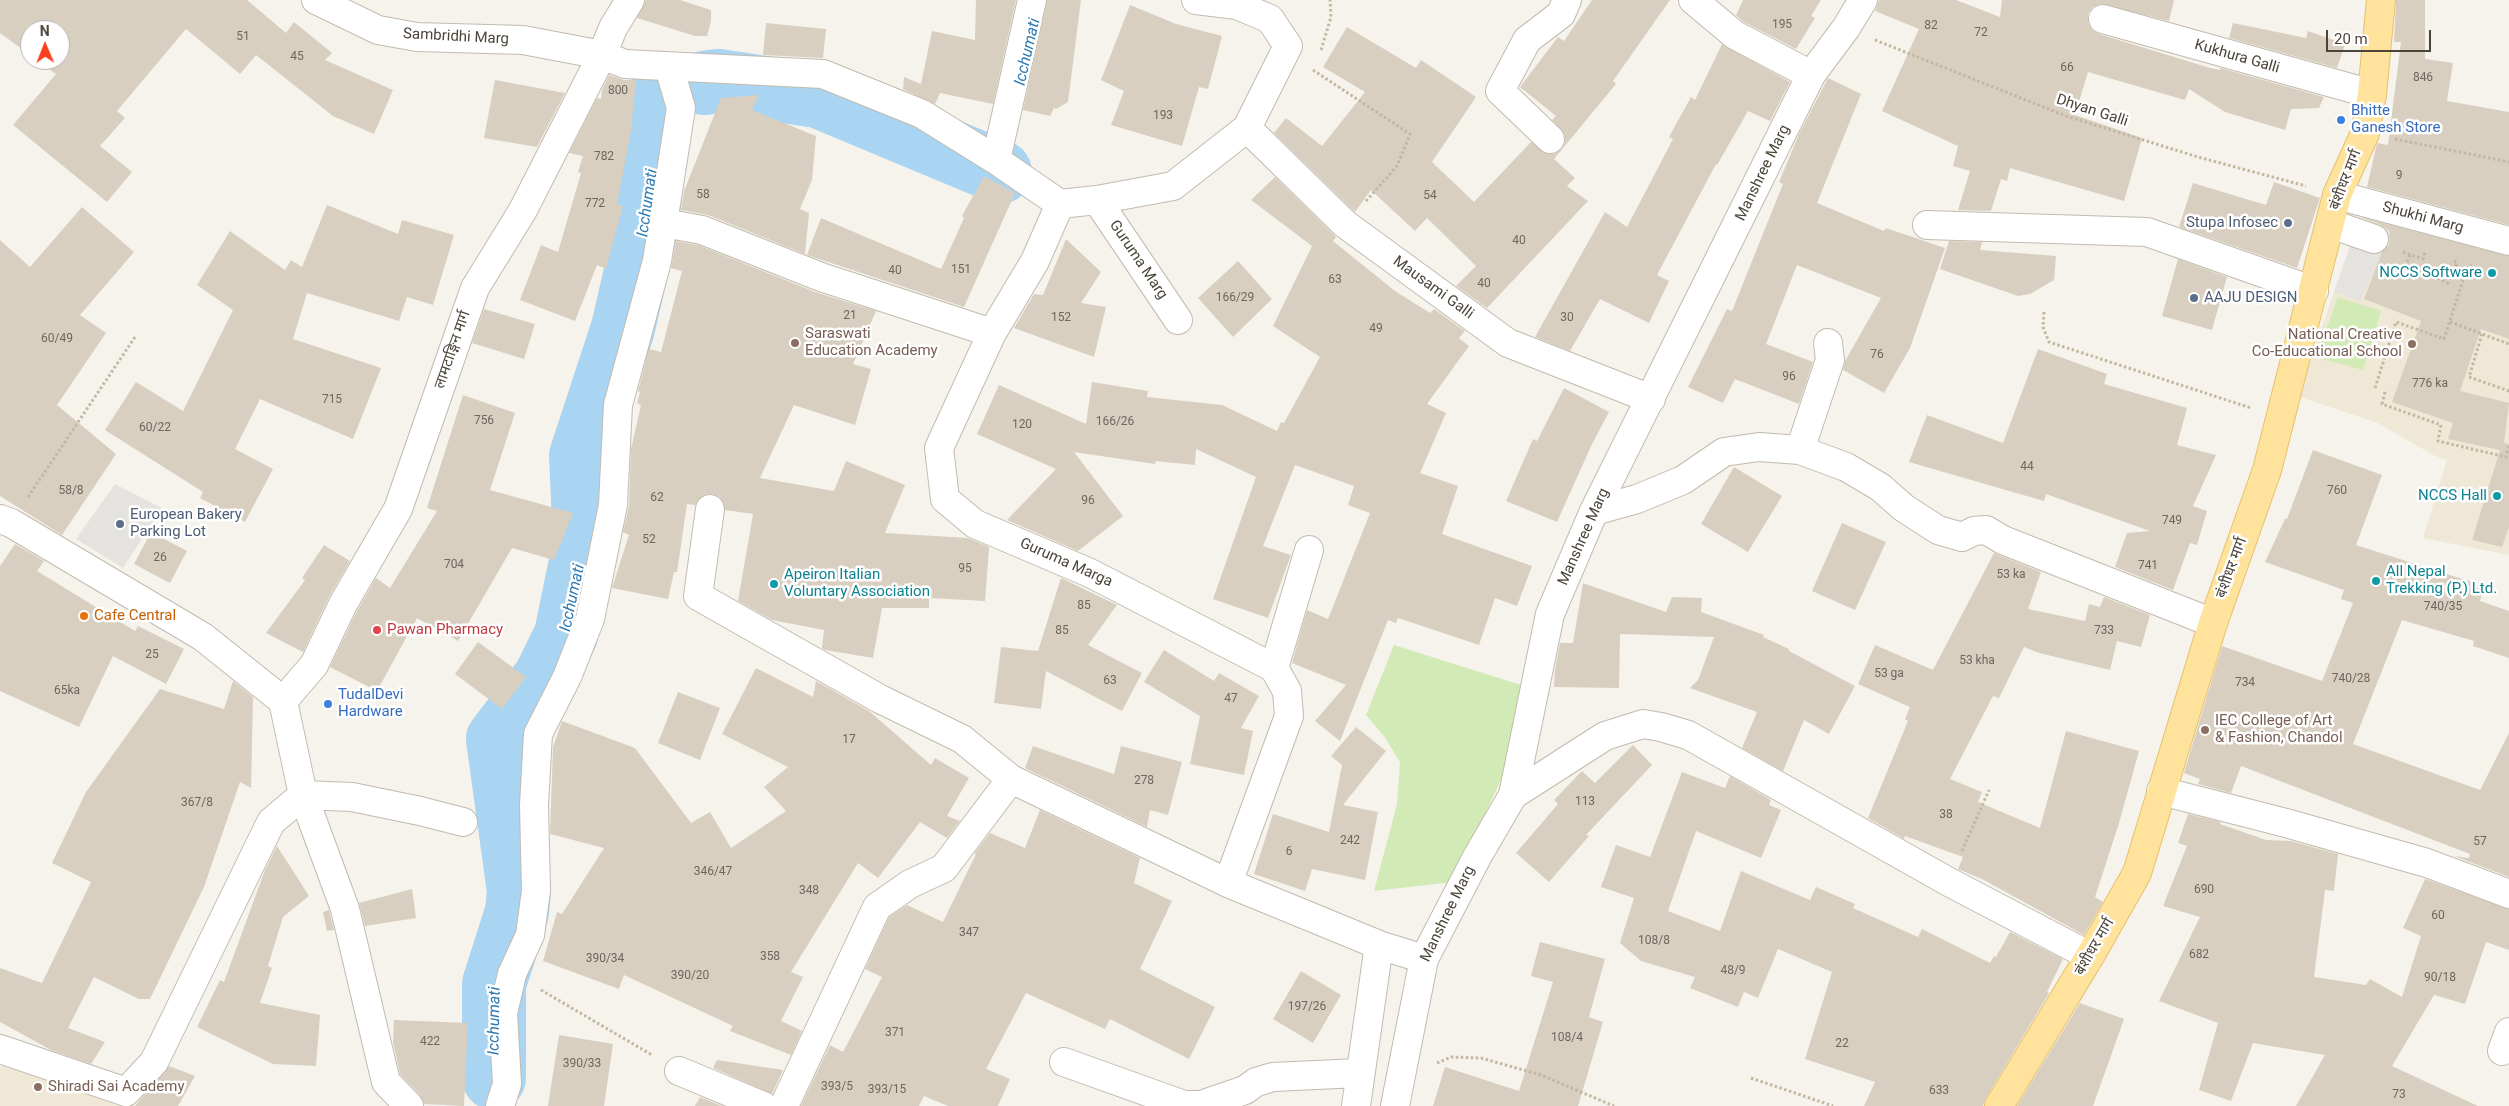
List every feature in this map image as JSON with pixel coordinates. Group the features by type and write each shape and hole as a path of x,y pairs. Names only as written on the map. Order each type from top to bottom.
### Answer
{"main road":[{"name":"बंशीधर मार्ग","path":"1999,1106 2090,956 2137,873 2213,623 2267,470 2337,195 2365,133 2372,94 2381,0"}],"street":[{"name":"Sambridhi Marg","path":"316,0 378,30 417,37 523,40 602,55 625,64 823,74 922,114 996,160"},
{"name":"लामटाङ्गिन मार्ग","path":"283,702 314,665 343,604 398,509 475,288 523,210 602,55 613,28 630,0"},
{"path":"1032,0 996,160 1060,204"},
{"path":"1196,0 1237,2 1270,19 1288,46 1247,128"},
{"path":"1550,139 1500,91 1527,40 1561,14 1567,0"},
{"path":"1693,0 1735,35 1811,75"},
{"name":"Manshree Marg","path":"1396,1106 1424,959 1476,857 1514,795 1550,614 1594,511 1811,75 1846,28 1863,0"},
{"name":"Kukhura Galli","path":"2103,19 2372,94"},
{"path":"500,1106 507,1084 503,1013 512,974 530,935 536,891 534,805 538,734 567,677 590,619 613,505 618,406 644,318 664,223 681,108 669,67"},
{"name":"Guruma Marg","path":"1060,204 1097,200 1173,186 1247,128"},
{"name":"Mausami Galli","path":"1247,128 1345,224 1508,343 1651,399"},
{"name":"Shukhi Marg","path":"2337,195 2509,241"},
{"name":"Guruma Marg","path":"1097,200 1178,320"},
{"name":"Guruma Marga","path":"1060,204 1035,261 992,333 938,448 945,499 975,524 1090,573 1274,668"},
{"path":"664,223 702,230 821,277 992,333"},
{"path":"2330,224 2386,245"},
{"path":"1927,225 2148,232 2314,291"},
{"path":"1800,450 1830,360 1828,343"},
{"path":"1594,511 1637,499 1683,480 1724,452 1759,447 1800,450 1846,467 1880,487 1904,508 1938,530 1962,537 1974,531 1986,530 2003,540 2213,623"},
{"path":"710,509 698,596 880,699 962,739 1011,779 1228,883 1379,945 1424,959"},
{"path":"5,521 203,637 283,702 303,795 345,909 386,1082 409,1106"},
{"path":"1228,883 1289,716 1287,691 1274,668 1309,550"},
{"path":"1514,795 1605,736 1643,724 1661,727 1688,735 1948,882 2090,956"},
{"path":"784,1106 877,908 910,884 944,868 1011,779"},
{"path":"2161,792 2286,823 2418,861 2509,894"},
{"path":"0,1049 126,1092 154,1062 271,822 303,795 352,797 463,822"},
{"path":"1356,1106 1359,1073 1379,945"},
{"path":"1064,1062 1184,1104 1201,1105 1245,1090 1256,1082 1273,1077 1359,1073"},
{"path":"679,1071 763,1106"}],"path":[{"path":"1320,54 1331,17 1330,0"},
{"name":"Dhyan Galli","path":"1846,28 2066,116 2198,157 2337,195"},
{"path":"1316,62 1313,70 1410,134 1397,166 1345,224"},
{"path":"2365,133 2509,162"},
{"path":"2386,245 2423,259 2426,247"},
{"path":"2410,255 2406,266 2448,284 2457,262 2451,260 2453,255"},
{"path":"2375,388 2396,322 2444,338 2465,274 2474,258"},
{"path":"2455,265 2460,268 2457,272 2465,274"},
{"path":"2044,312 2043,327 2050,342 2280,418"},
{"path":"2450,322 2509,344"},
{"path":"2482,334 2469,377 2509,391"},
{"path":"5,521 134,337"},
{"path":"2386,392 2382,404 2441,424 2438,441 2506,457 2509,445"},
{"path":"1948,882 1988,790"},
{"path":"512,974 679,1071"},
{"path":"1436,1064 1451,1056 1481,1058 1541,1076 1614,1106"},
{"path":"1750,1078 1833,1106"}],"shaded area":[{"name":"National Creative Co-Educational School","path":"2364,208 2509,248 2509,555 2423,538 2447,460 2433,455 2378,423 2297,396"},
{"path":"2386,224 2394,226 2360,301 2334,291 2352,242 2382,231"},
{"name":"European Bakery Parking Lot","path":"115,484 162,508 123,568 76,539"},
{"name":"Shiradi Sai Academy","path":"6,1057 117,1106 0,1106 0,1069"}],"green space":[{"path":"2338,297 2381,311 2363,370 2316,357"},
{"path":"1394,645 1521,685 1507,767 1453,882 1374,891 1397,804 1400,762 1384,736 1366,715"}],"building":[{"path":"0,0 247,0 286,33 294,22 332,53 325,60 393,90 374,134 333,116 256,55 240,74 186,29 117,111 125,118 100,146 132,172 107,202 13,125 56,74 51,70 70,70 70,20 20,20 20,48 0,33"},
{"path":"646,0 680,0 711,10 711,21 707,36 695,36 637,18"},
{"path":"976,0 1016,0 993,104 940,93 935,104 903,89 904,77 921,84 932,31 975,40"},
{"path":"1047,0 1081,0 1068,102 1056,109 1054,108 1050,116 1023,110"},
{"path":"1592,0 1670,0 1613,81 1616,84 1554,159 1575,178 1567,186 1588,201 1487,308 1456,286 1476,266 1427,218 1415,231 1371,190 1355,212 1274,133 1286,118 1322,146 1365,92 1323,67 1347,27 1416,68 1421,60 1476,97 1432,162 1474,202 1531,142 1547,154 1555,154 1562,149 1565,143 1565,135 1552,120 1556,116 1520,87 1558,37 1564,41"},
{"path":"1743,0 1821,0 1811,16 1815,18 1796,49 1744,22 1736,15"},
{"path":"1879,0 1956,0 2000,17 2002,0 2174,0 2169,21 2100,4 2092,8 2088,14 2088,23 2092,30 2099,34 2210,68 2220,70 2220,68 2324,97 2319,108 2291,109 2285,130 2225,112 2189,89 2185,100 2088,72 2075,115 2142,138 2124,201 2010,168 2007,181 2001,179 1991,211 1958,210 1970,171 1953,166 1958,146 1882,111 1919,29 1875,11"},
{"path":"2396,0 2425,0 2425,59 2453,63 2447,101 2509,112 2509,225 2367,187 2377,143 2388,145 2401,42 2394,42"},
{"path":"1130,5 1176,24 1222,36 1208,89 1199,87 1182,146 1111,125 1124,91 1101,80"},
{"path":"766,23 826,29 823,58 763,55"},
{"path":"2233,23 2306,38 2308,31 2345,44 2337,68 2229,38"},
{"path":"1722,44 1790,82 1770,121 1748,111 1716,164 1657,275 1669,281 1649,323 1600,299 1570,351 1535,337 1605,212 1627,227 1673,139 1669,137 1691,97 1695,100"},
{"path":"609,75 624,80 636,80 631,131 617,204 623,206 606,269 597,265 575,321 520,300 541,245 558,252 581,173 578,172 583,156 569,153 597,98 601,99 602,90"},
{"path":"1828,78 1861,94 1817,203 1884,231 1886,228 1945,248 1910,348 1884,393 1843,370 1845,361 1881,298 1797,265 1766,344 1813,362 1799,404 1735,379 1723,403 1688,387 1727,309 1732,311 1783,184 1779,182 1799,134"},
{"path":"495,80 565,93 537,147 484,138"},
{"path":"759,95 752,110 816,136 812,180 800,209 809,213 805,254 708,215 681,210 684,191 721,98"},
{"path":"984,176 1015,193 964,307 807,255 821,218 941,269 964,218 962,216"},
{"path":"1275,177 1336,237 1333,241 1395,291 1430,313 1434,309 1465,331 1459,338 1469,346 1427,404 1446,413 1420,473 1458,486 1442,534 1532,566 1517,606 1495,598 1479,645 1398,618 1396,623 1388,620 1340,741 1315,721 1346,685 1292,663 1307,610 1328,619 1370,513 1348,505 1354,486 1295,465 1263,546 1291,555 1268,618 1213,599 1256,477 1196,449 1195,465 1156,461 1155,464 1074,452 1123,516 1078,551 1007,520 1056,469 977,434 999,385 1086,424 1092,382 1148,391 1147,397 1222,405 1277,431 1281,422 1284,423 1320,357 1273,326 1312,246 1251,200"},
{"path":"2274,182 2320,198 2297,268 2179,227 2193,183 2266,205"},
{"path":"327,205 398,234 402,220 454,235 433,305 407,297 399,321 307,293 293,339 381,368 353,439 260,399 235,449 273,469 245,522 200,498 203,492 105,430 136,382 183,411 233,310 197,285 230,231 285,270 291,260 302,267"},
{"path":"82,207 134,252 80,315 106,333 57,405 116,454 62,535 0,496 0,240 30,267"},
{"path":"2360,217 2509,256 2509,339 2481,329 2460,391 2509,403 2504,443 2509,444 2509,527 2502,547 2472,540 2500,450 2448,439 2453,423 2392,402 2421,321 2364,299 2382,252 2389,245 2390,231 2379,224"},
{"path":"1066,239 1101,272 1081,303 1106,307 1094,357 1014,328 1034,294 1043,295"},
{"path":"676,241 698,245 815,292 876,311 853,364 871,369 855,425 794,405 760,478 834,491 846,461 905,485 885,533 968,538 989,547 985,601 929,598 929,608 882,608 873,658 825,650 822,648 824,630 772,620 738,601 753,514 725,510 720,497 712,494 704,495 695,505 687,504 677,572 674,572 668,599 612,588 629,535 623,532 629,506 631,449 641,405 637,403 640,392 638,391 649,349 661,352 682,271 671,268"},
{"path":"1949,241 1982,242 1980,250 2056,256 2054,280 2030,294 2018,296 1940,269"},
{"name":"AAJU DESIGN","path":"2178,259 2227,277 2212,330 2162,316"},
{"path":"1238,261 1272,299 1233,337 1198,298"},
{"path":"484,309 535,324 524,359 472,343"},
{"path":"2038,349 2107,374 2104,384 2187,408 2177,445 2216,455 2193,506 2207,511 2197,545 2190,543 2173,590 2115,567 2127,533 2150,531 2046,494 2044,501 1909,462 1927,415 2003,443"},
{"path":"1564,388 1609,412 1592,444 1557,522 1506,501 1533,439 1537,441"},
{"path":"463,395 515,413 490,490 573,513 554,560 512,548 458,641 417,618 377,691 330,667 357,611 376,578 390,588 437,511 427,508"},
{"path":"2313,450 2382,475 2356,545 2484,586 2480,601 2509,611 2509,658 2473,646 2474,641 2402,620 2353,744 2480,790 2509,733 2509,877 2454,856 2469,858 2470,854 2241,766 2231,793 2198,784 2200,779 2184,773 2222,646 2322,681 2353,603 2341,599 2344,590 2265,562 2285,519 2287,519"},
{"path":"1734,467 1782,496 1748,552 1701,524"},
{"path":"1842,523 1886,542 1855,610 1812,591"},
{"path":"151,532 187,551 170,583 134,564"},
{"path":"15,544 44,561 37,571 135,631 138,626 184,649 166,684 113,656 79,727 0,691 0,566"},
{"path":"324,545 350,561 329,597 303,652 266,633 305,580 302,578"},
{"path":"1994,553 2041,572 2028,609 2085,621 2089,604 2100,607 2104,597 2150,615 2141,647 2117,641 2110,670 2039,653 2024,647 1999,698 1993,696 1950,779 1982,792 1978,802 2040,828 2066,731 2139,751 2119,823 2095,897 2103,902 2084,935 1982,879 1958,869 1963,857 1905,836 1904,839 1868,818 1908,721 1905,719 1910,707 1858,684 1875,645 1933,670"},
{"path":"1061,578 1117,605 1088,645 1142,673 1122,711 1046,671 1041,709 994,703 1001,647 1038,651"},
{"path":"1583,583 1666,612 1672,597 1702,598 1701,612 1764,635 1763,637 1789,649 1789,651 1855,686 1829,734 1804,720 1783,771 1742,748 1757,712 1690,688 1698,680 1714,637 1620,634 1619,688 1554,687 1560,643 1573,643"},
{"path":"478,642 526,677 502,709 455,674"},
{"path":"1164,650 1214,681 1219,673 1259,696 1241,728 1253,731 1244,775 1190,764 1200,716 1144,682"},
{"path":"756,668 813,697 816,681 869,711 931,765 935,758 969,778 947,816 960,821 947,838 920,822 878,878 858,863 791,972 803,977 781,1021 802,1031 791,1055 730,1031 733,1026 624,975 619,989 543,961 557,912 562,914 604,848 550,834 553,747 562,721 635,748 691,823 710,812 731,848 786,811 764,787 788,767 722,734"},
{"path":"233,681 253,697 251,788 240,782 204,887 150,999 139,999 94,977 68,1028 105,1042 91,1064 51,1050 0,1022 0,968 42,983 91,882 52,863 86,792 160,689 224,709"},
{"path":"678,692 720,708 700,760 658,743"},
{"path":"1356,727 1386,751 1343,805 1378,812 1365,880 1312,869 1305,891 1254,874 1273,814 1329,832 1342,765 1331,756"},
{"path":"1633,745 1652,765 1586,835 1589,836 1549,882 1516,853 1558,804 1554,800 1582,771 1595,783"},
{"path":"1033,746 1114,774 1121,746 1182,762 1168,815 1150,810 1147,827 1025,768"},
{"path":"1682,772 1725,788 1730,776 1771,800 1769,805 1781,810 1761,858 1696,831 1668,911 1720,931 1741,871 1810,900 1816,887 1855,904 1853,908 1918,937 1922,929 1990,963 1994,956 1996,957 2010,932 2063,959 2047,992 2049,993 1983,1106 1864,1106 1875,1082 1805,1059 1832,972 1778,949 1758,998 1744,992 1738,1007 1690,988 1695,977 1641,961 1620,943 1634,898 1601,887 1616,845 1650,857"},
{"path":"1040,810 1140,858 1134,883 1172,901 1140,969 1215,1007 1189,1059 1110,1019 1105,1029 1026,993 986,1069 1010,1079 998,1106 948,1106 924,1096 919,1106 801,1106 830,1045 843,1052 882,977 865,969 889,917 907,905 943,922 976,854 974,854 990,833 1025,848"},
{"path":"2188,814 2221,822 2220,824 2266,840 2291,841 2338,854 2334,891 2325,890 2314,977 2366,985 2370,979 2402,997 2421,936 2403,928 2425,879 2509,909 2509,950 2486,942 2465,1004 2434,995 2392,1066 2478,1106 2296,1106 2325,1055 2253,1043 2231,1101 2199,1090 2218,1023 2159,1001 2200,917 2163,906 2187,846 2178,843"},
{"path":"277,846 309,896 283,917 268,966 272,968 260,1003 320,1015 316,1066 273,1064 197,1027 220,980 224,982 265,870"},
{"path":"412,889 416,918 365,926 359,903"},
{"path":"329,910 334,930 327,931 323,912"},
{"path":"1540,942 1605,959 1589,1017 1603,1022 1578,1106 1433,1106 1445,1067 1519,1091 1553,982 1531,976"},
{"path":"1301,971 1341,995 1313,1043 1273,1019"},
{"path":"2080,1003 2124,1019 2093,1106 2017,1106"},
{"path":"394,1020 468,1023 464,1106 424,1104 420,1095 400,1074 393,1042"},
{"path":"559,1035 613,1044 604,1106 548,1106"},
{"path":"717,1060 783,1070 772,1094 713,1068"},
{"path":"169,1066 195,1076 178,1106 135,1106"},
{"path":"700,1097 722,1106 695,1106"}],"waterway":[{"name":"Icchumati","path":"704,83 718,81 818,96 1000,172"},
{"name":"Icchumati","path":"494,1078 494,984 517,912 519,891 498,739 545,678 566,635 585,542 581,456 623,328 647,224 661,92"}],"place":[{"name":"Bhitte Ganesh Store","path":"2341,120"},
{"name":"Stupa Infosec","path":"2288,223"},
{"name":"NCCS Software","path":"2492,273"},
{"name":"AAJU DESIGN","path":"2194,298"},
{"name":"Saraswati Education Academy","path":"795,343"},
{"name":"National Creative Co-Educational School","path":"2412,344"},
{"name":"NCCS Hall","path":"2497,496"},
{"name":"European Bakery Parking Lot","path":"120,524"},
{"name":"All Nepal Trekking (P.) Ltd.","path":"2376,581"},
{"name":"Apeiron Italian Voluntary Association","path":"774,584"},
{"name":"Cafe Central","path":"84,616"},
{"name":"Pawan Pharmacy","path":"377,630"},
{"name":"TudalDevi Hardware","path":"328,704"},
{"name":"IEC College of Art & Fashion, Chandol","path":"2205,730"},
{"name":"Shiradi Sai Academy","path":"38,1087"}]}
